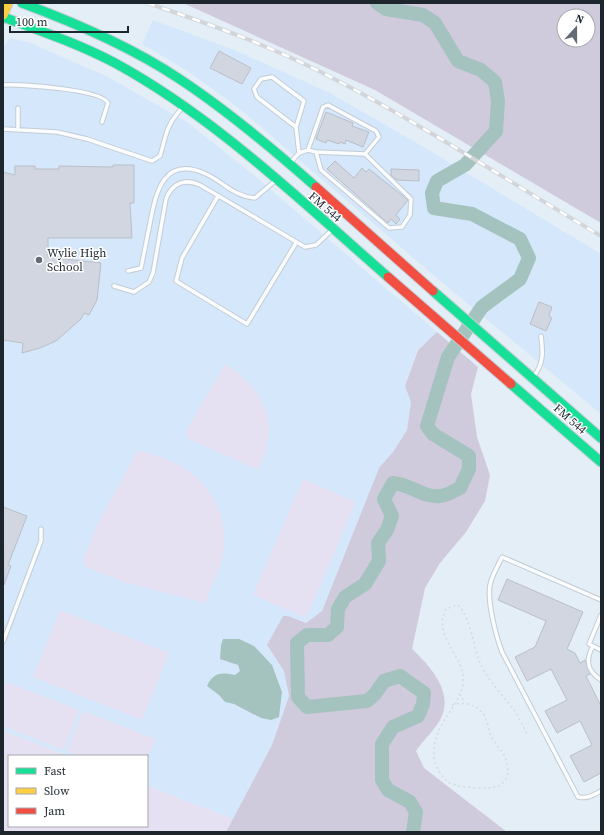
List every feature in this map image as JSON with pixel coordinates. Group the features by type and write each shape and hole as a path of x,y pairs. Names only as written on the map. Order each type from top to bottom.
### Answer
{"main road":[{"path":"3,16 8,3"},
{"name":"FM 544","path":"22,3 64,18 100,34 156,64 213,102 289,165 601,438"},
{"name":"FM 544","path":"3,16 76,44 115,63 184,106 236,145 601,462"},
{"path":"276,180 289,165"}],"lane":[{"path":"296,127 257,97 254,89 261,79 272,78 304,101 296,127 299,153"},
{"path":"3,85 46,86 84,92 104,98 108,103 102,122"},
{"path":"308,150 323,107 328,105 376,131 379,137 365,154"},
{"path":"3,129 57,132 87,139 152,161 160,156 166,131 171,120 184,106"},
{"path":"18,108 18,129"},
{"path":"289,165 299,153 308,150 316,152 365,154 411,199 410,215 402,227 389,228 321,170 316,152"},
{"path":"128,271 141,268 155,196 165,178 175,171 191,169 206,174 242,197 255,198 276,180"},
{"path":"114,286 134,292 149,282 153,274 166,198 173,186 186,181 193,182 296,243 306,247 316,245 333,229"},
{"path":"218,196 182,258 176,281 247,324 296,243"},
{"path":"532,378 541,367 543,353 541,336"},
{"path":"3,642 41,541 41,529"},
{"path":"601,600 502,557 492,579 490,592 498,642 502,652 578,797 590,797 601,791"},
{"path":"601,615 589,644 601,650"},
{"path":"593,646 587,657 588,663 596,677 601,680"}],"path":[{"path":"460,694 462,700 480,710 486,718 492,737 505,756 508,772 505,781 498,786 484,788 453,784 444,778 437,769 434,755 434,744 441,724 460,694 463,678 461,668 446,641 442,622 446,610 456,605 462,608 467,618 475,650 483,669 515,712 527,734"},
{"path":"452,706 466,703"}],"shaded area":[{"path":"183,3 601,3 601,223 375,90"},
{"path":"153,20 232,49 328,92 429,150 601,254 601,414 439,280 240,109 186,70 142,44"},
{"path":"10,38 28,42 108,77 187,122 256,177 437,332 417,350 405,386 411,402 407,430 393,452 379,468 322,611 306,623 288,616 267,645 284,671 289,696 272,745 233,819 148,786 148,755 65,755 3,731 3,48"},
{"path":"437,332 478,367 471,394 477,437 490,475 485,501 466,532 440,563 425,588 412,649 433,671 438,680 442,689 444,708 441,718 416,751 424,768 507,832 226,832 272,745 289,696 284,671 267,645 283,616 288,616 306,623 322,611 379,468 393,452 407,430 411,402 405,386 418,350"},
{"path":"225,364 251,385 260,397 266,410 268,437 265,453 258,470 187,438 186,431"},
{"path":"138,450 169,460 187,470 199,479 216,504 221,517 224,532 224,547 221,563 205,603 124,582 86,567 83,560 98,523"},
{"path":"303,479 356,502 306,618 253,595"},
{"path":"60,610 169,653 142,720 33,677"},
{"path":"223,639 239,639 254,646 272,665 282,692 279,717 271,720 261,718 234,704 225,702 219,695 207,686 209,681 218,674 226,673 235,675 240,671 238,665 220,659"},
{"path":"6,682 79,710 64,750 3,726 3,691"},
{"path":"83,711 155,739 148,756 148,755 77,755 67,751"},
{"path":"3,731 65,755 8,755 8,827 148,827 148,786 233,819 226,832 3,832"}],"building":[{"path":"219,51 251,68 242,84 210,68"},
{"path":"326,112 353,123 352,126 369,132 363,147 346,140 345,144 340,142 339,144 327,140 326,143 316,139"},
{"path":"335,161 354,178 362,168 366,172 369,169 408,200 396,215 400,219 396,224 391,219 388,223 327,169"},
{"name":"Wylie High School","path":"113,165 134,165 134,203 130,203 132,238 48,238 48,257 101,263 97,300 89,315 84,313 81,319 56,341 40,348 22,353 23,343 3,340 3,172 15,175 15,166 35,166 35,169 59,169 59,166 113,167"},
{"path":"391,169 419,170 419,181 397,180 391,175"},
{"path":"539,302 552,307 549,316 552,318 546,331 530,324"},
{"path":"3,507 27,516 8,565 11,566 4,585"},
{"path":"507,579 583,612 567,649 575,653 580,663 585,660 590,674 586,676 601,706 601,773 584,782 570,756 592,745 580,721 557,733 545,711 567,700 551,669 527,681 515,657 535,647 546,621 498,600"}],"waterway":[{"path":"377,3 386,9 423,15 435,23 458,61 481,70 495,82 498,101 496,131 465,165 437,181 432,193 434,208 472,214 520,239 529,258 520,279 482,307 448,357 427,426 433,434 469,456 469,469 460,488 445,495 434,496 393,483 384,499 392,516 387,530 378,543 379,561 365,584 345,597 338,609 337,627 328,635 307,635 297,643 298,697 307,707 367,701 375,694 384,681 400,676 424,693 423,704 418,716 393,727 382,744 382,780 388,790 410,802 416,812 413,832"}],"railway":[{"path":"147,3 245,38 317,70 407,119 601,236"}],"traffic: fast":[{"path":"22,3 122,45 160,66 232,116 316,187"},
{"path":"3,17 60,38 101,56 152,85 188,109 257,162 388,277"},
{"path":"433,291 601,438"},
{"path":"511,384 601,462"}],"traffic: slow":[{"path":"3,15 8,3"}],"traffic: jam":[{"path":"316,187 433,291"},
{"path":"388,277 511,384"}],"place":[{"name":"Wylie High School","path":"39,260"}]}
